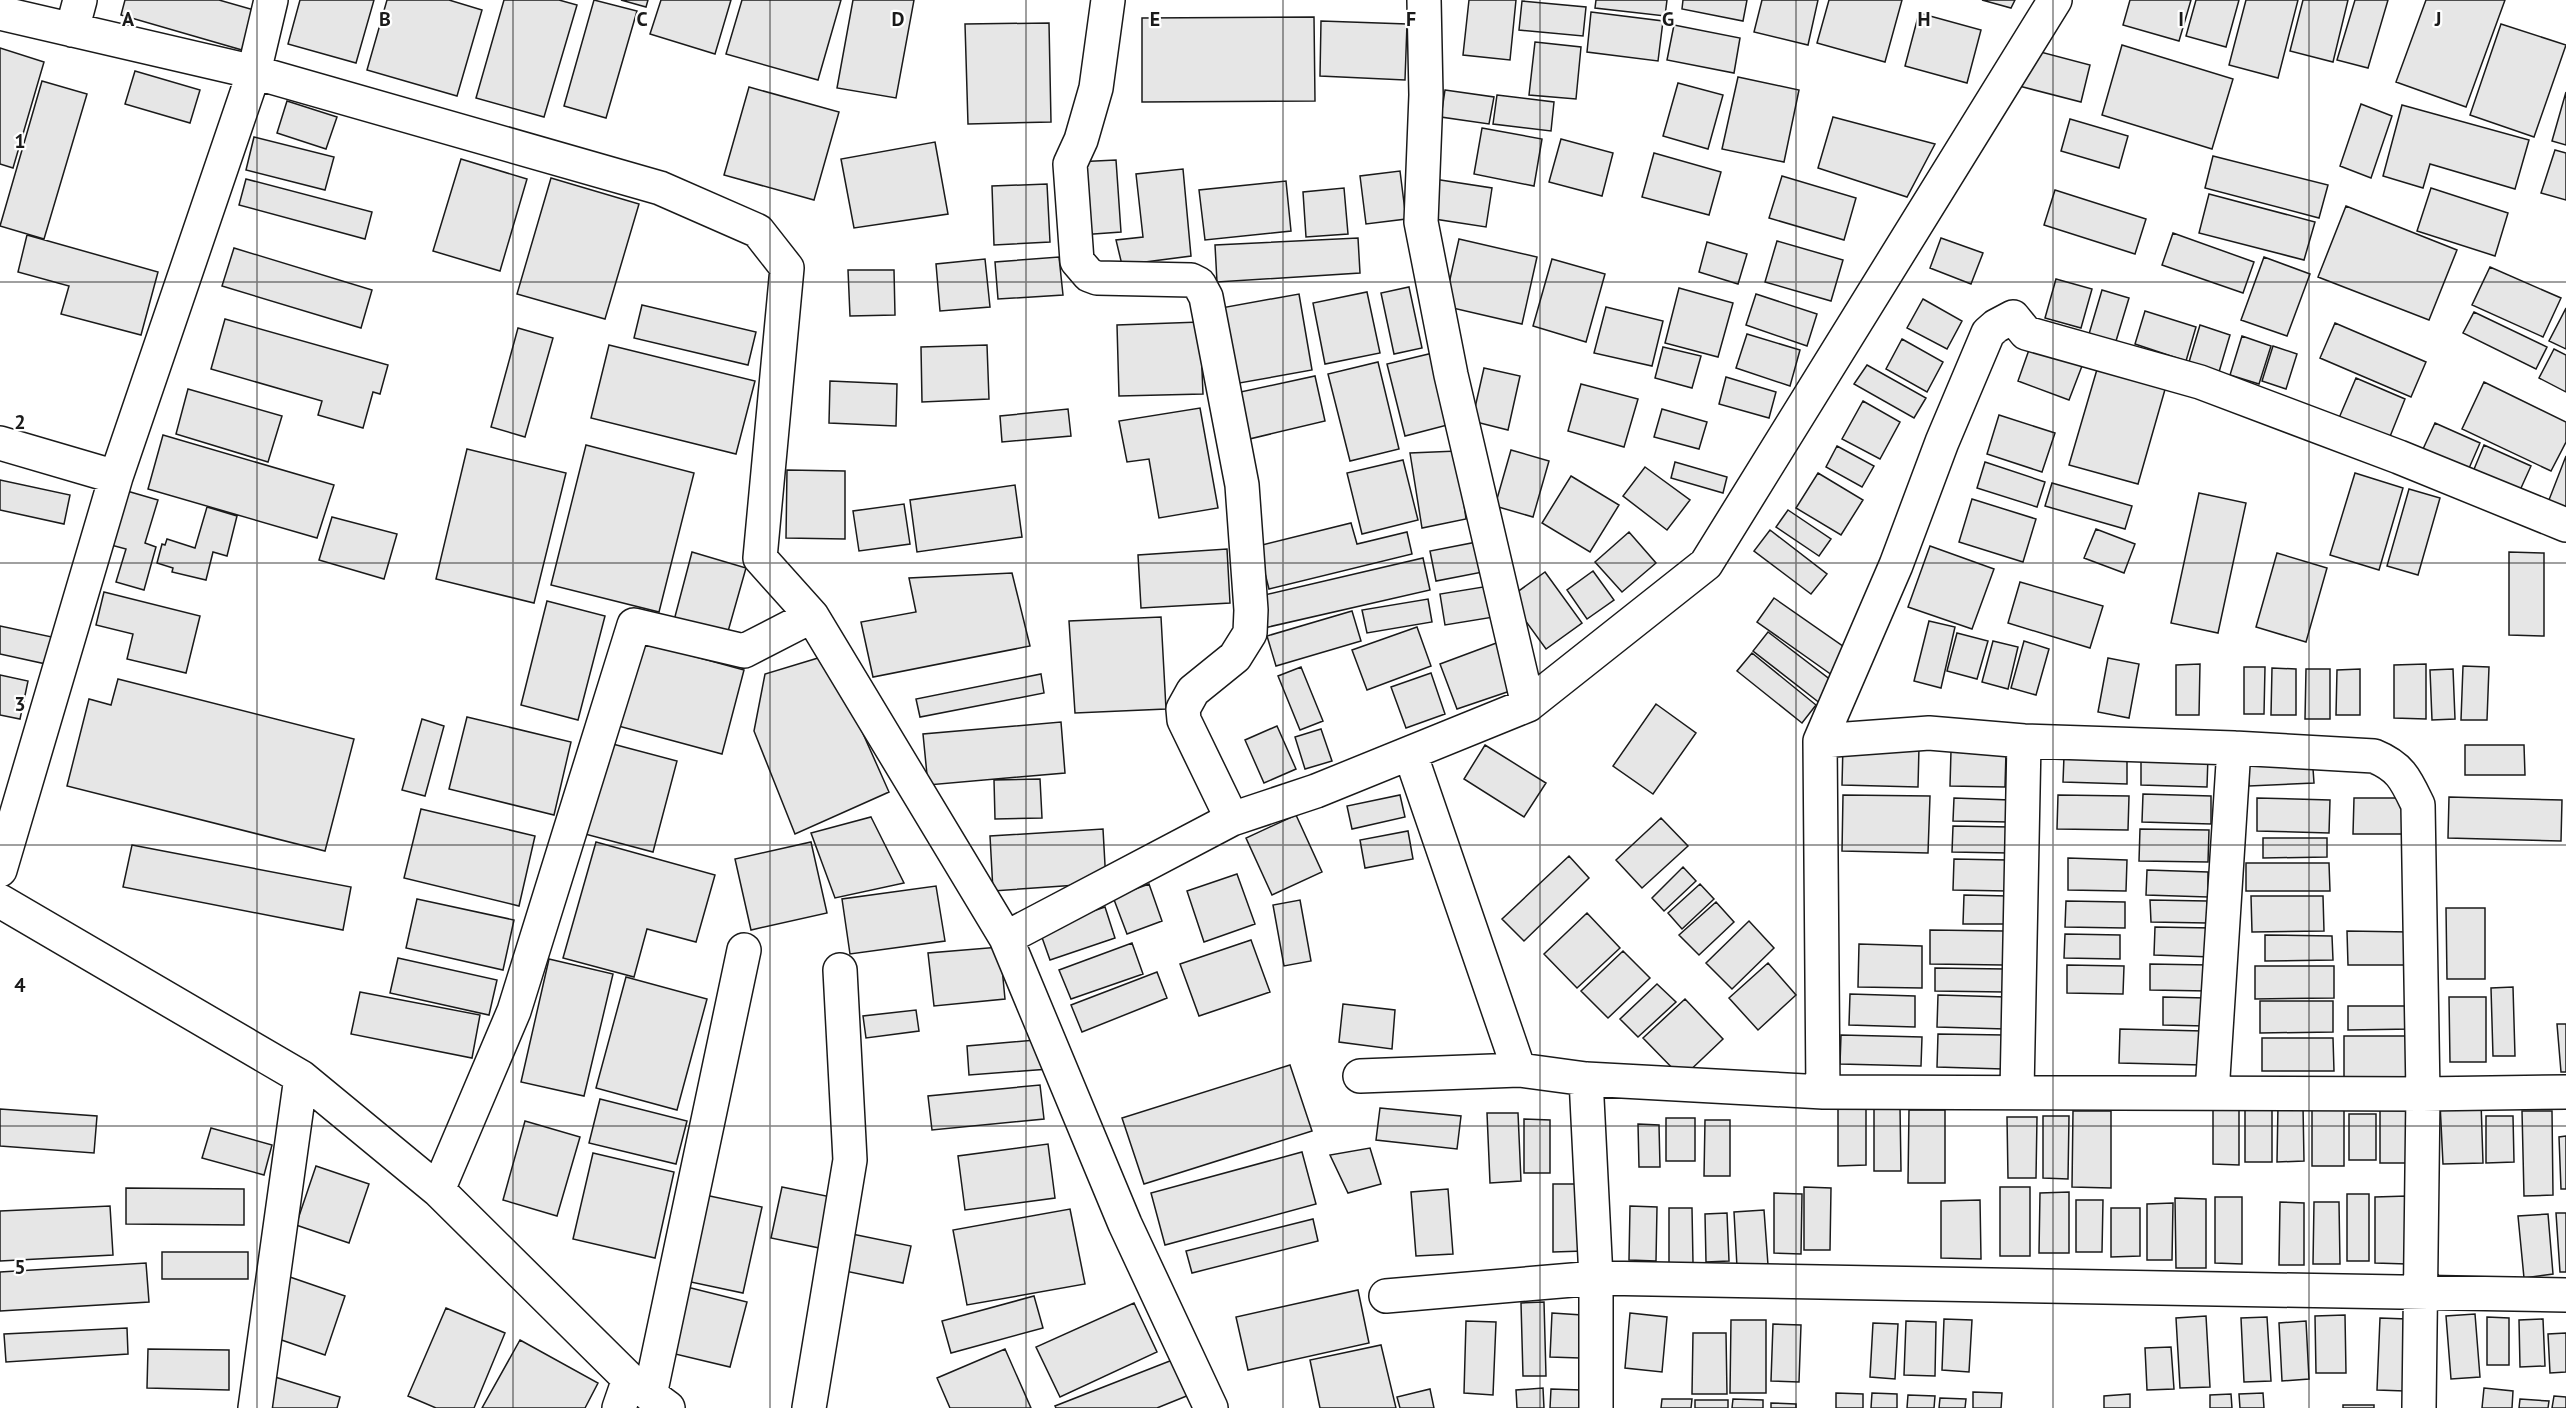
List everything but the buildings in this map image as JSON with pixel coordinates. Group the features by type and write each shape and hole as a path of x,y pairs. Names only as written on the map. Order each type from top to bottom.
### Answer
{"street":[{"path":"0,870 116,477 254,72 271,0"},
{"path":"1108,0 1096,88 1081,140 1070,164 1077,261 1089,275 1097,278 1191,280 1199,284 1206,297 1242,485 1251,610 1250,633 1235,657 1193,691 1183,708 1184,720 1232,819"},
{"path":"1424,0 1426,95 1421,222 1451,375 1528,705"},
{"path":"1006,938 1232,819 1316,791 1528,705 1706,564 2055,0"},
{"path":"0,13 76,15 254,72 660,188 758,231 787,268 760,558 812,616 1006,938 1125,1224 1211,1408"},
{"path":"1823,1092 1820,741 1896,565 1942,442 1988,333 1996,326 2013,317 2026,333 2200,382 2398,457 2566,525"},
{"path":"0,443 116,477"},
{"path":"438,1190 514,1011 634,625 744,651 812,616"},
{"path":"1820,741 1929,733 2024,741 2234,748 2374,756 2389,762 2403,775 2418,805 2423,1094 2419,1408"},
{"path":"2017,1092 2024,741"},
{"path":"2212,1093 2234,748"},
{"path":"1410,753 1519,1070"},
{"path":"0,901 301,1077 438,1190 641,1398"},
{"path":"641,1398 744,950"},
{"path":"809,1408 850,1160 840,970"},
{"path":"1360,1076 1519,1070 1586,1080 1823,1092 2423,1094 2566,1092"},
{"path":"255,1408 301,1077"},
{"path":"1586,1080 1596,1278 1596,1408"},
{"path":"1386,1296 1596,1278 2566,1295"}]}
